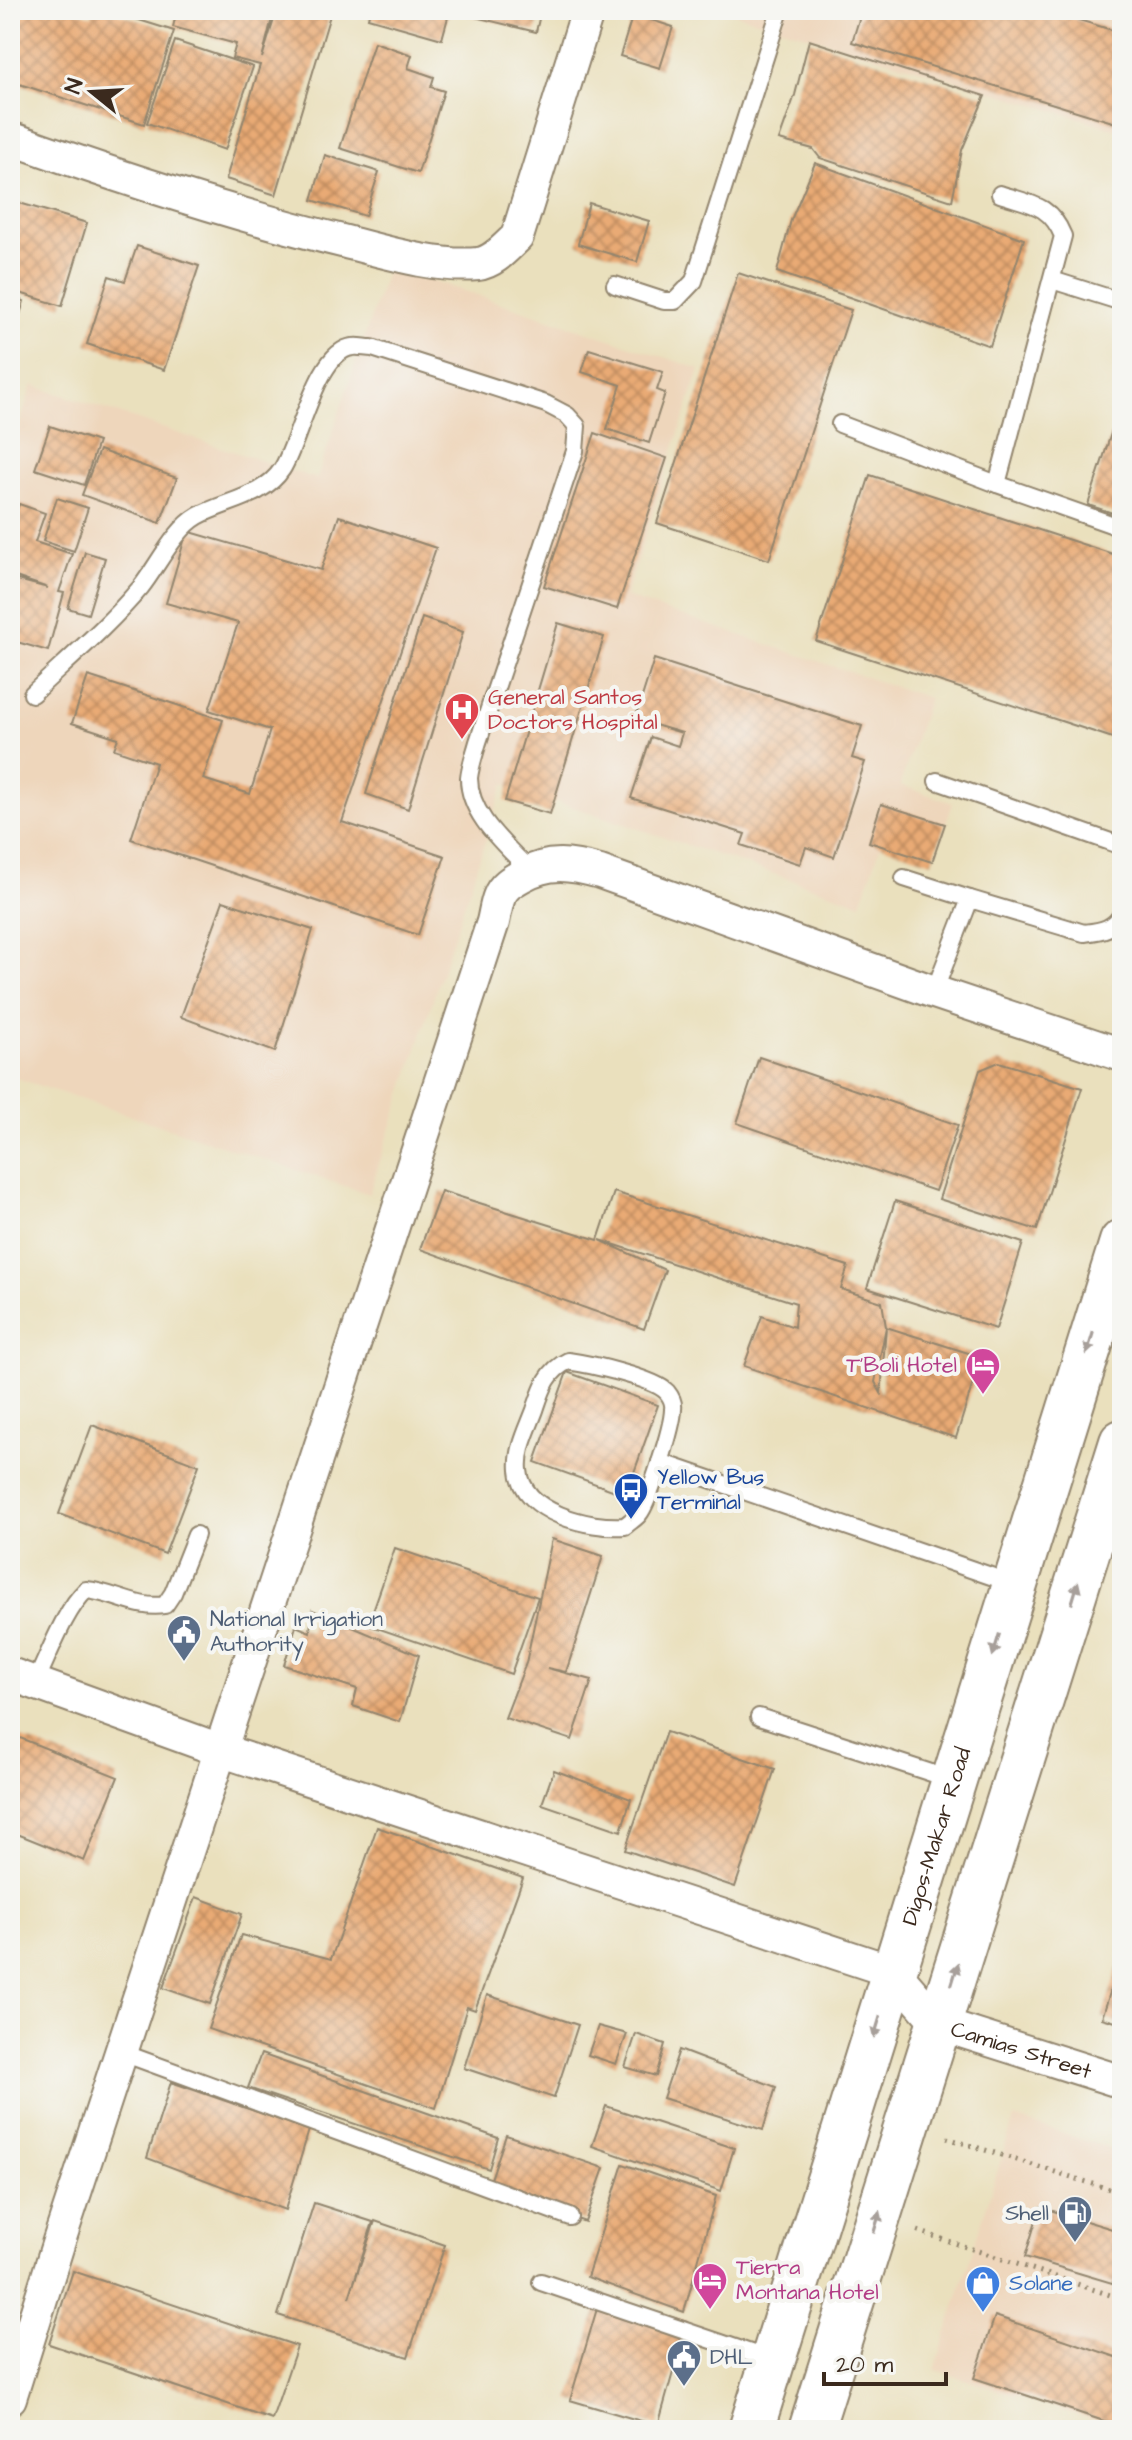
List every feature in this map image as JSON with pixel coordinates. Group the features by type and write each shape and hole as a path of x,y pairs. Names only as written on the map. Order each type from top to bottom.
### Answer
{"main road":[{"name":"Digos-Makar Road","path":"751,2430 1122,1242"},
{"path":"811,2430 1122,1442"}],"street":[{"path":"10,138 147,187 272,224 385,252 443,262 480,264 497,255 517,237 588,10"},
{"path":"10,2398 500,895 510,882 552,863 600,872 934,992 1122,1055"},
{"path":"22,1678 220,1750 894,1972"},
{"name":"Camias Street","path":"894,1972 939,2024 1122,2082"}],"lane":[{"path":"615,285 664,301 675,301 694,281 780,10"},
{"path":"997,484 1063,236 1058,222 1047,210 1000,194"},
{"path":"1052,280 1122,302"},
{"path":"32,694 104,627 196,517 260,489 281,471 319,381 333,357 351,347 372,348 546,404 567,415 577,426 575,451 478,742 469,778 474,806 530,871"},
{"path":"840,424 1122,528"},
{"path":"937,781 1122,846"},
{"path":"904,878 1084,933 1103,931 1118,922 1122,914"},
{"path":"934,992 970,899"},
{"path":"568,1361 589,1364 663,1388 671,1396 674,1408 660,1462 640,1513 625,1526 593,1525 550,1511 536,1501 523,1485 519,1452 545,1383 555,1367 568,1361"},
{"path":"660,1462 1015,1584"},
{"path":"22,1678 86,1590 100,1591 154,1607 165,1605 173,1593 196,1535"},
{"path":"759,1717 954,1781"},
{"path":"123,2053 570,2217"},
{"path":"541,2282 773,2361"}],"path":[{"path":"906,2126 1122,2193"},
{"path":"878,2218 1122,2299"}],"shaded area":[{"path":"723,10 1122,10 1122,131"},
{"name":"General Santos Doctors Hospital","path":"388,266 700,369 625,597 929,698 900,785 953,803 938,845 887,828 861,903 504,784 369,1194 10,1076 10,454 32,385 317,479"},
{"path":"1014,2118 1122,2152 1122,2429 935,2370"}],"building":[{"path":"21,10 74,10 92,16 93,10 107,10 174,31 144,124 10,81 10,44"},
{"path":"177,10 274,10 262,58 277,10 313,10 330,15 276,195 226,179 260,65 232,58 236,44 173,27"},
{"path":"370,10 450,10 442,39 368,18"},
{"path":"468,10 541,10 536,32 467,15"},
{"path":"862,10 1046,10 1122,33 1122,125 852,42"},
{"path":"633,14 673,27 660,68 620,56"},
{"path":"809,40 985,96 962,150 952,201 820,158 813,149 779,140"},
{"path":"175,41 253,67 225,150 147,123"},
{"path":"374,42 412,55 408,68 434,77 431,87 444,91 418,173 340,148"},
{"path":"325,155 379,172 365,216 312,200"},
{"path":"815,163 1024,239 990,346 777,272 791,220"},
{"path":"16,202 87,223 62,306 10,290 10,223"},
{"path":"589,203 649,221 637,262 578,244"},
{"path":"137,246 199,266 164,370 87,344 109,276 125,281"},
{"path":"738,273 851,310 769,560 657,523"},
{"path":"10,296 24,301 15,331 10,330"},
{"path":"589,349 663,372 657,390 665,393 649,443 607,429 621,385 582,372"},
{"path":"1117,415 1122,416 1122,516 1088,505"},
{"path":"50,426 98,442 84,485 35,469"},
{"path":"595,433 667,458 617,609 544,586"},
{"path":"99,450 177,478 160,523 82,495"},
{"path":"870,475 1122,557 1122,741 816,641"},
{"path":"57,498 88,508 74,551 43,541"},
{"path":"19,504 45,513 35,542 72,554 59,592 64,593 48,651 10,640 10,578 48,588 10,575 10,530"},
{"path":"339,516 436,548 342,822 445,856 418,935 131,839 156,763 114,749 118,738 72,723 88,676 223,720 203,779 250,794 270,730 209,710 238,623 166,603 187,531 321,570"},
{"path":"85,552 105,558 88,614 68,608"},
{"path":"422,618 463,632 408,809 366,794"},
{"path":"558,623 604,637 550,814 505,801"},
{"path":"654,659 862,726 852,758 865,762 834,857 806,847 800,864 741,845 745,834 631,798 651,737 678,746 682,733 635,719"},
{"path":"881,804 945,824 932,862 869,842"},
{"path":"223,901 313,930 275,1052 181,1017"},
{"path":"759,1057 958,1125 935,1191 737,1123"},
{"path":"999,1062 1082,1088 1037,1230 939,1199 980,1070"},
{"path":"441,1191 598,1240 614,1192 848,1266 841,1289 882,1302 886,1327 981,1357 956,1438 744,1366 762,1316 794,1327 796,1303 600,1240 665,1270 644,1329 420,1249","holes":["886,1327 881,1393 875,1382"]},
{"path":"895,1201 1023,1243 996,1329 867,1288"},
{"path":"567,1372 658,1405 626,1495 535,1462"},
{"path":"92,1425 199,1465 165,1554 59,1514"},
{"path":"552,1539 603,1556 566,1672 547,1668 592,1680 572,1740 505,1718 526,1663"},
{"path":"395,1548 538,1597 511,1674 368,1625"},
{"path":"312,1610 419,1655 400,1722 353,1706 357,1689 284,1665 296,1626 310,1632"},
{"path":"666,1732 775,1769 735,1887 625,1850"},
{"path":"10,1734 118,1777 84,1861 10,1831"},
{"path":"554,1770 631,1799 621,1831 542,1804"},
{"path":"377,1827 523,1878 475,2010 467,2007 436,2108 208,2029 241,1935 331,1959"},
{"path":"196,1897 242,1914 210,2004 163,1988"},
{"path":"1122,1957 1122,2024 1102,2018"},
{"path":"487,1995 578,2025 554,2098 464,2068"},
{"path":"598,2026 627,2034 616,2064 588,2055"},
{"path":"636,2034 665,2044 656,2076 625,2067"},
{"path":"679,2050 776,2087 763,2130 663,2098"},
{"path":"261,2054 498,2138 489,2169 248,2088"},
{"path":"171,2082 309,2130 285,2210 147,2158"},
{"path":"606,2106 734,2148 721,2191 592,2146"},
{"path":"506,2135 604,2168 585,2222 488,2188"},
{"path":"623,2164 716,2196 684,2312 587,2277"},
{"path":"314,2203 373,2222 349,2298 375,2221 445,2245 408,2357 278,2315"},
{"name":"Shell","path":"1040,2207 1122,2232 1122,2286 1025,2257"},
{"path":"73,2271 297,2346 272,2419 49,2344"},
{"path":"601,2295 687,2322 658,2426 570,2400"},
{"path":"995,2316 1122,2359 1122,2427 974,2378"}],"place":[{"name":"General Santos Doctors Hospital","path":"462,741"},
{"name":"T'Boli Hotel","path":"983,1396"},
{"name":"Yellow Bus Terminal","path":"631,1521"},
{"name":"National Irrigation Authority","path":"184,1663"},
{"name":"Shell","path":"1075,2244"},
{"name":"Tierra Montana Hotel","path":"710,2311"},
{"name":"Solane","path":"983,2314"},
{"name":"DHL","path":"684,2388"}]}
